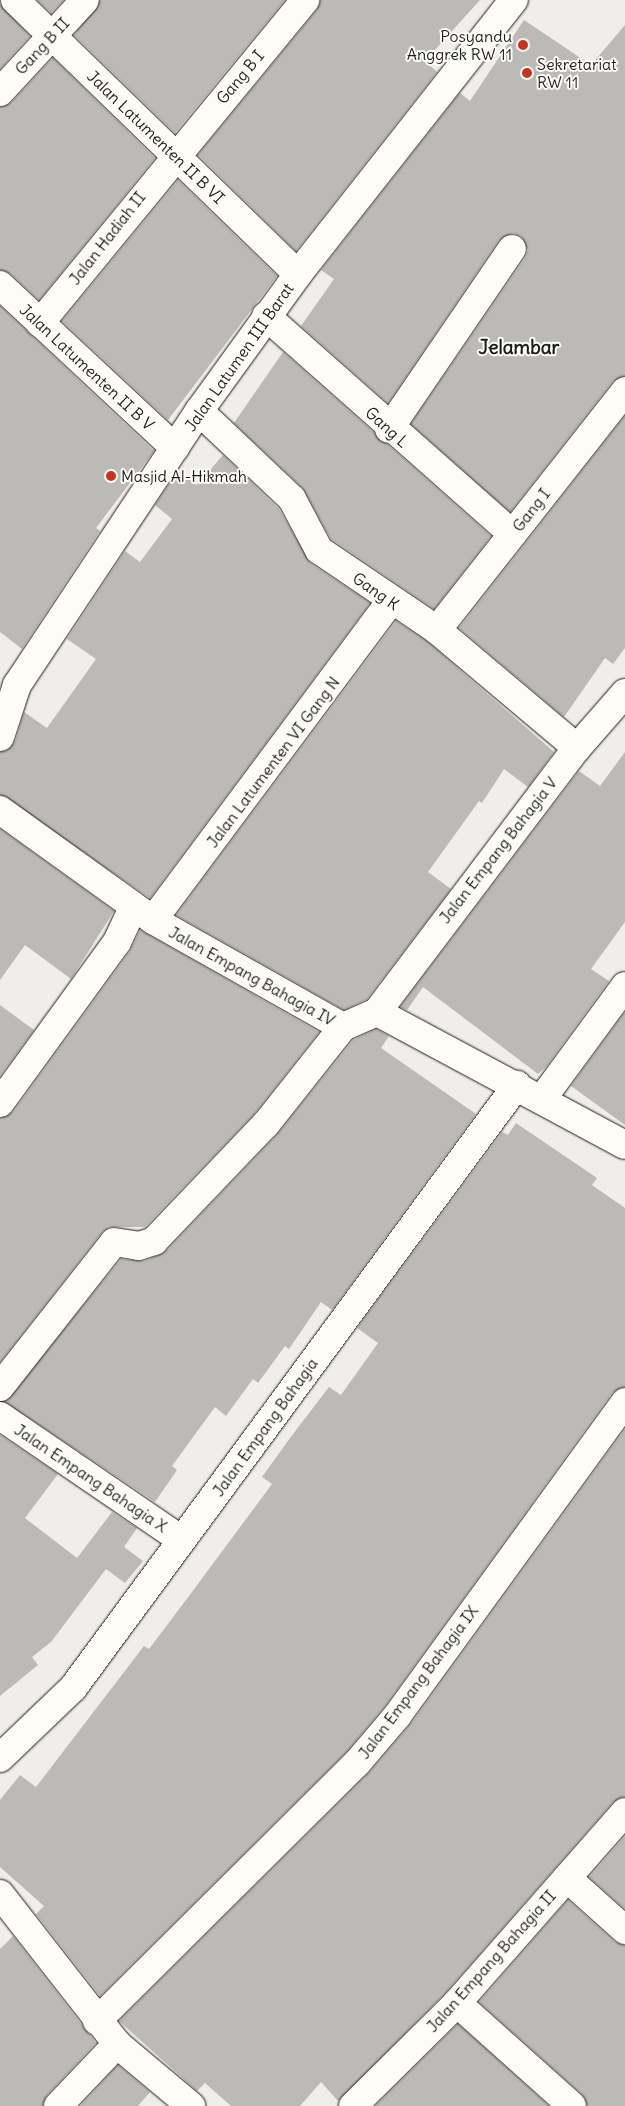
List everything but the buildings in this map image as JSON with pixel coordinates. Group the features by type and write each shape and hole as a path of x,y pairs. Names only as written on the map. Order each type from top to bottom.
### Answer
{"street":[{"name":"Jalan Latumenten II B VI","path":"15,0 298,274"},
{"name":"Gang B II","path":"0,92 50,35 85,0"},
{"name":"Gang B I","path":"175,153 305,0"},
{"name":"Jalan Latumen III Barat","path":"0,736 18,685 199,411 298,274 514,0"},
{"name":"Jalan Hadiah II","path":"40,323 175,153"},
{"path":"389,429 512,249"},
{"name":"Jalan Latumenten II B V","path":"0,285 175,448"},
{"name":"Gang L","path":"266,316 389,429 512,534"},
{"name":"Gang I","path":"437,630 625,391"},
{"name":"Gang K","path":"199,411 292,499 319,550 390,602 437,630 576,748"},
{"name":"Jalan Latumenten VI Gang N","path":"0,1103 117,942 143,914 390,602"},
{"name":"Jalan Empang Bahagia V","path":"377,1012 576,748 625,693"},
{"name":"Jalan Empang Bahagia IV","path":"0,810 143,914 343,1027 377,1012"},
{"path":"542,1099 625,986"},
{"path":"377,1012 517,1085 625,1145"},
{"path":"0,1387 114,1242 139,1246 154,1241 266,1124 343,1027"},
{"name":"Jalan Empang Bahagia","path":"0,1758 73,1688 517,1085"},
{"name":"Jalan Empang Bahagia IX","path":"97,2021 380,1736 625,1402"},
{"name":"Jalan Empang Bahagia X","path":"0,1416 182,1540"},
{"name":"Jalan Empang Bahagia II","path":"353,2106 457,2003 625,1812"},
{"path":"566,1878 625,1930"},
{"path":"0,1894 97,2021 117,2044 191,2106"},
{"path":"457,2003 572,2106"},
{"path":"58,2106 117,2044"}],"place":[{"name":"Posyandu Anggrek RW 11","path":"523,45"},
{"name":"Sekretariat RW 11","path":"527,73"},
{"name":"Masjid Al-Hikmah","path":"111,476"}],"district":[{"name":"Jelambar","path":"519,348"}]}
